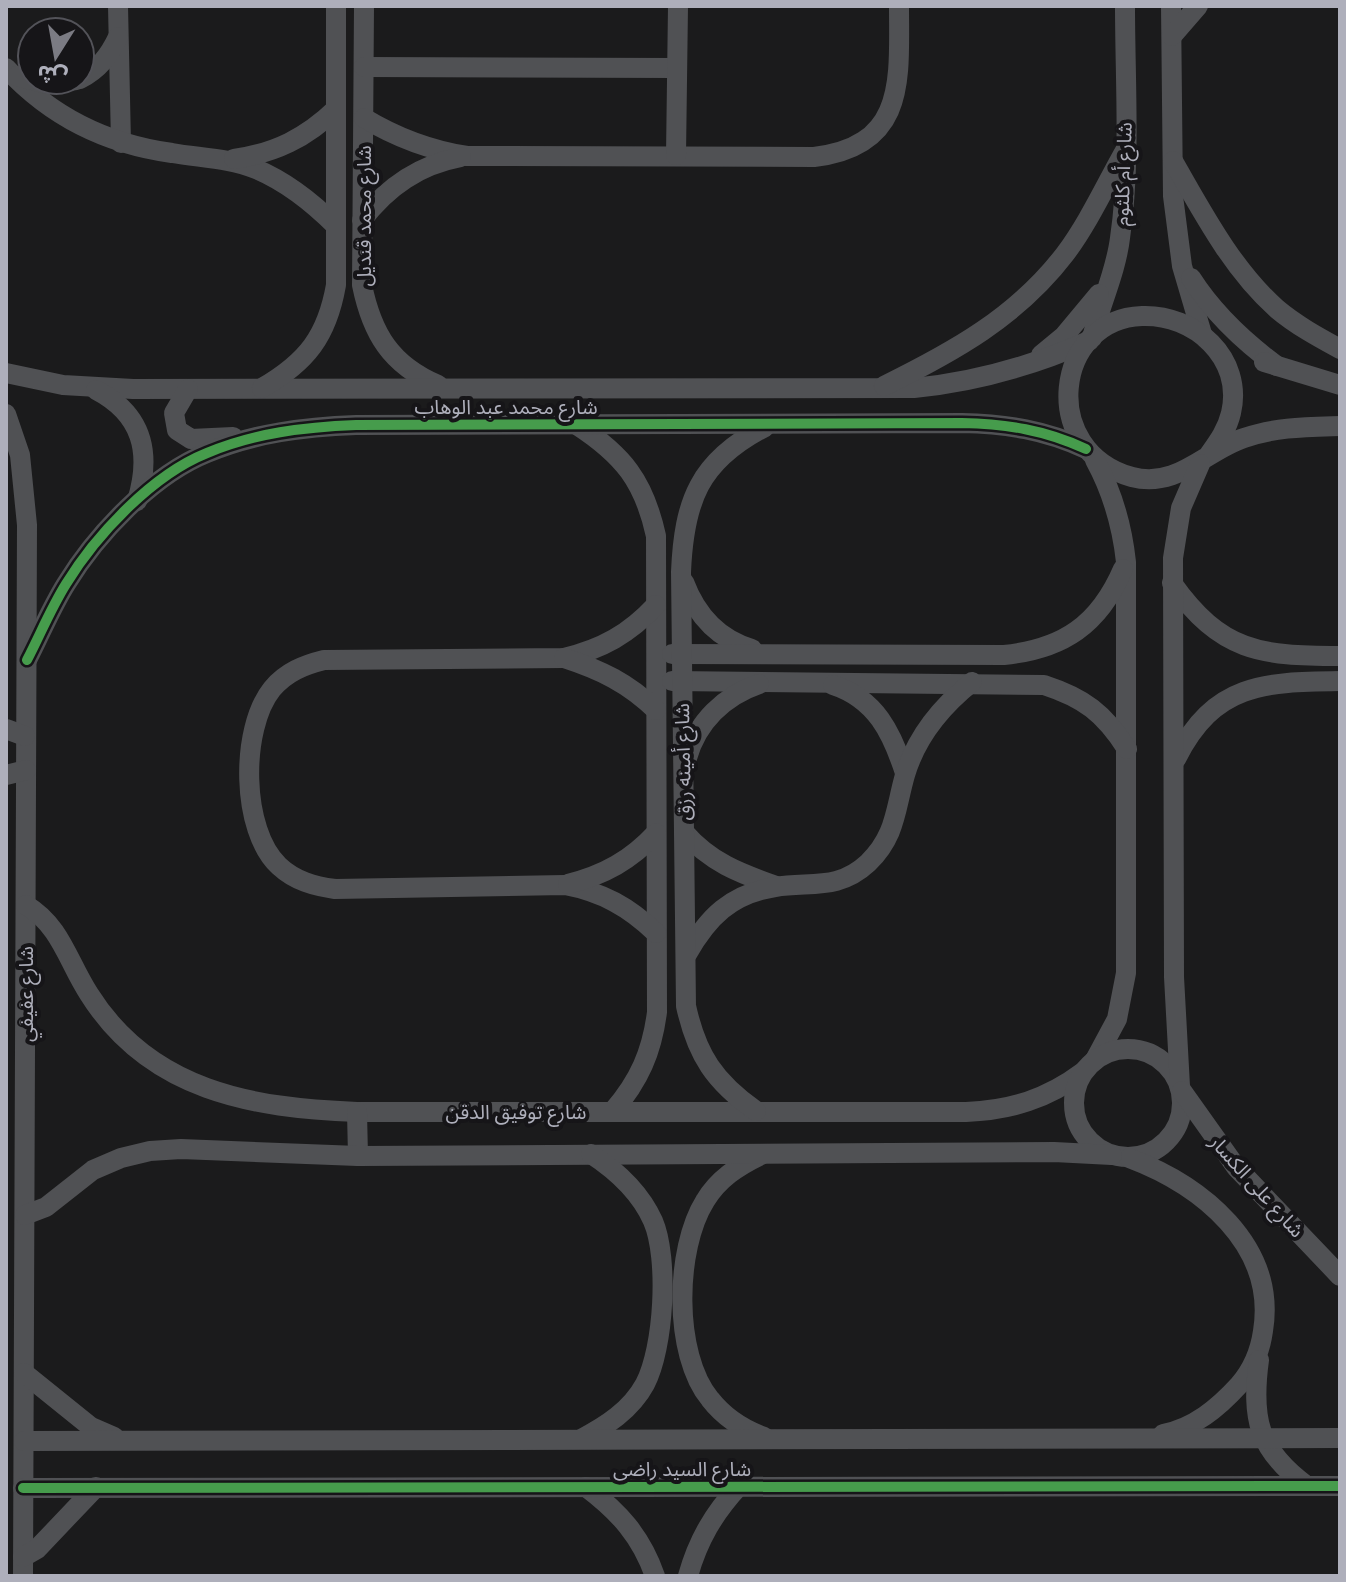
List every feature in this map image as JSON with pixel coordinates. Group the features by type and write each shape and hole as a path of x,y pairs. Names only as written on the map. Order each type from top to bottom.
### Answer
{"street":[{"path":"118,6 121,143"},
{"name":"شارع محمد قنديل","path":"262,389 285,375 305,357 321,336 331,311 336,285 336,6"},
{"name":"شارع محمد قنديل","path":"364,6 362,285 367,313 379,338 397,360 420,377 446,388"},
{"path":"676,155 678,6"},
{"path":"364,118 423,147 467,156 814,157 837,154 858,145 875,131 889,113 897,92 899,6"},
{"name":"شارع أم كلثوم","path":"1091,340 1120,242 1126,149 1125,6"},
{"path":"25,1215 46,1207 93,1170 121,1158 150,1151 181,1149 358,1156 1054,1152 1121,1156 1153,1151 1172,1136 1180,1122 1183,1106 1174,977 1172,583 1175,532 1181,508 1205,459 1223,436 1231,411 1232,386 1224,361 1206,337 1182,266 1174,208 1171,6"},
{"path":"1172,36 1198,6"},
{"path":"96,68 110,53 118,37"},
{"path":"364,67 677,68"},
{"path":"9,71 51,109 73,123 121,143 148,150 227,160 279,180 319,209 336,226"},
{"path":"227,160 279,149 301,138 336,109"},
{"path":"878,389 943,357 979,335 1012,311 1041,283 1067,252 1126,149"},
{"path":"362,220 375,203 408,177 426,167 467,156"},
{"path":"1173,160 1199,206 1251,282 1277,309 1308,332 1340,349"},
{"path":"1182,266 1224,322 1249,346 1277,366"},
{"path":"1020,369 1043,354 1083,316 1112,269"},
{"path":"1307,1486 1275,1458 1257,1422 1255,1404 1266,1314 1265,1293 1261,1273 1247,1245 1196,1193 1164,1172 1097,1148 1085,1136 1077,1121 1074,1104 1076,1087 1117,1019 1126,973 1126,562 1117,507 1090,453 1074,429 1068,395 1076,361 1091,340 1112,324 1134,316 1158,315 1182,321 1206,337 1277,366 1340,385"},
{"name":"شارع محمد عبد الوهاب","path":"6,373 92,388 878,389 950,385 1020,369 1091,340"},
{"path":"92,388 112,399 128,415 139,434 145,456 144,479 137,501"},
{"path":"188,389 174,413 177,430 183,436 191,439 258,436"},
{"name":"شارع عفيفي","path":"6,414 20,455 25,488 27,660 15,732 26,905 23,1567"},
{"name":"شارع محمد عبد الوهاب","path":"27,660 64,587 84,557 137,501 176,469 206,453 258,436 314,426 995,424 1058,436 1090,453"},
{"name":"شارع أمينه رزق","path":"577,425 622,460 639,483 650,509 656,536 657,1012 653,1039 644,1066 631,1090 613,1111"},
{"name":"شارع أمينه رزق","path":"756,1111 716,1078 692,1032 686,1006 681,572 685,519 697,488 716,461 732,447 770,425"},
{"path":"1090,453 1113,470 1135,478 1159,479 1181,473 1242,439 1278,429 1340,426"},
{"path":"656,654 1004,655 1031,652 1057,643 1081,629 1100,610 1126,562"},
{"path":"681,572 690,597 704,620 725,638 771,654"},
{"path":"1172,583 1190,607 1211,627 1235,643 1262,652 1291,656 1340,656"},
{"path":"656,605 637,625 616,640 592,651 564,658 324,660 306,664 288,673 262,702 255,720 250,777 257,833 266,851 296,879 335,889 565,885 586,889 615,901 656,933"},
{"path":"564,658 617,678 638,692 656,710"},
{"path":"656,681 1044,685 1070,693 1093,707 1112,726 1127,749"},
{"path":"684,770 691,745 704,722 722,703 744,689 769,681"},
{"path":"824,681 848,689 869,704 886,724 905,773"},
{"path":"1174,762 1187,737 1205,716 1227,699 1253,688 1280,682 1340,681"},
{"path":"686,956 701,929 714,914 735,901 776,886 811,886 841,880 865,865 884,845 896,817 905,773 933,720 952,698 972,682"},
{"path":"684,832 697,847 727,868 776,886"},
{"path":"565,885 586,880 615,867 642,848 656,833"},
{"name":"شارع توفيق الدقن","path":"26,905 54,929 88,994 111,1024 170,1071 202,1088 236,1099 309,1110 357,1112 992,1110 1041,1099 1063,1087 1089,1066"},
{"path":"1089,1066 1110,1052 1127,1049 1144,1052 1160,1059 1172,1071 1180,1088"},
{"name":"شارع على الكسار","path":"1180,1088 1236,1167 1340,1276"},
{"path":"357,1112 358,1156"},
{"path":"579,1440 605,1427 627,1407 645,1383 654,1358 661,1293 661,1262 654,1223 630,1186 612,1168 591,1154"},
{"path":"763,1154 731,1172 706,1199 694,1221 688,1246 683,1299 688,1351 695,1376 708,1398 736,1424 771,1440"},
{"path":"1143,1439 1173,1432 1213,1410 1245,1379 1260,1352"},
{"path":"24,1373 91,1427 121,1441"},
{"name":"شارع السيد راضى","path":"24,1441 1340,1438"},
{"path":"688,1576 707,1527 721,1505 739,1486"},
{"name":"شارع السيد راضى","path":"23,1488 1340,1486"},
{"path":"23,1567 96,1487"},
{"path":"586,1487 610,1505 630,1526 646,1550 655,1576"}],"cycle path":[{"path":"27,660 50,612 78,565 127,508 186,463 225,446 261,436 299,429 356,425 962,423 1026,429 1086,449"},
{"path":"23,1488 1340,1486"}]}
